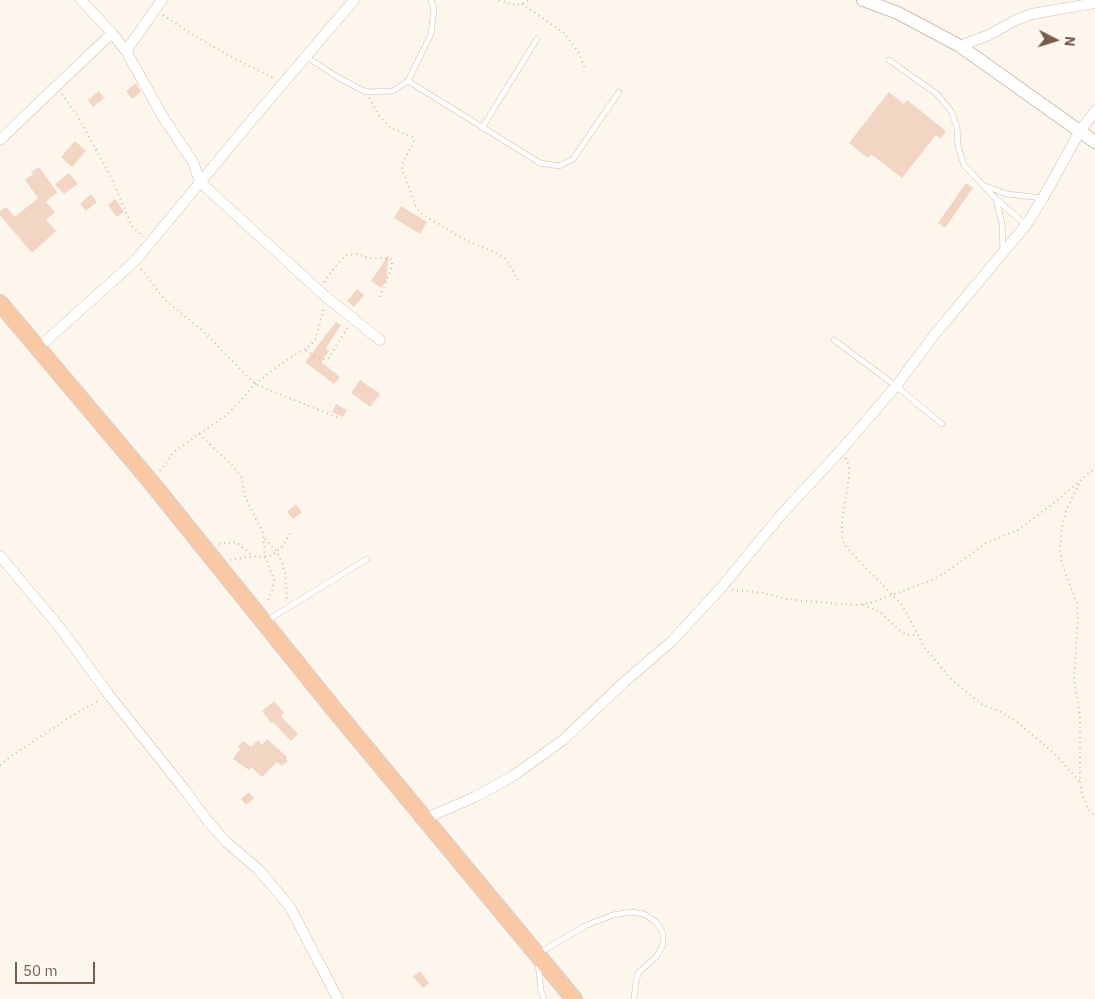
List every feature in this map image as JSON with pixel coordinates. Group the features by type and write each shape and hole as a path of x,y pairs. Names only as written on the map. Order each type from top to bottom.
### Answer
{"highway":[{"path":"0,303 6,319 38,348 151,482 424,819 574,999"}],"street":[{"path":"81,0 126,51 163,117 193,162 200,182 322,293 380,340"},
{"path":"126,51 162,0"},
{"path":"38,348 135,262 305,56 354,0"},
{"path":"863,0 898,13 960,46 1095,142"},
{"path":"960,46 989,35 1016,20 1050,5 1095,3"},
{"path":"0,140 112,34"},
{"path":"424,819 475,797 514,776 563,740 623,683 671,642 720,590 780,516 842,449 896,386 935,334 1026,225 1080,131 1095,111"},
{"path":"0,556 60,629 206,820 225,841 259,870 290,907 338,999"}],"lane":[{"path":"305,56 339,78 366,92 393,90 408,81 431,34 434,10 431,0"},
{"path":"482,128 537,39"},
{"path":"889,60 937,94 951,111 957,127 958,146 964,165 996,199 1026,225"},
{"path":"408,81 540,163 559,166 573,159 619,92"},
{"path":"982,185 1006,194 1043,198"},
{"path":"996,199 1002,223 1003,252"},
{"path":"834,340 896,386 942,424"},
{"path":"261,619 288,606 367,559"},
{"path":"544,999 537,954 587,925 613,915 631,912 644,914 656,922 663,933 663,945 658,956 640,972 636,980 634,999"}],"path":[{"path":"499,0 514,5 522,4 528,0"},
{"path":"522,4 564,33 579,53 585,69"},
{"path":"155,10 235,59 283,83"},
{"path":"57,86 80,120 111,177 132,226 149,245"},
{"path":"366,92 373,107 391,128 413,138 414,142 403,161 402,168 419,210 432,221 467,241 492,250 506,259 518,280"},
{"path":"151,482 174,452 230,412 255,384 315,340 324,308 322,293 340,260 346,255 356,254 369,258 388,258 392,260 389,276 380,297"},
{"path":"135,262 166,300 203,332 255,384 340,419"},
{"path":"305,349 314,356 328,359 354,319"},
{"path":"199,434 234,467 242,478 244,495 260,525 265,539 265,557 274,580 269,600 261,619"},
{"path":"842,449 849,467 842,519 843,540 847,548 906,610 924,647 952,680 983,705 1015,720 1056,755 1080,782"},
{"path":"864,605 915,587 945,573 981,546 1018,530 1095,468"},
{"path":"1080,482 1066,511 1060,549 1062,564 1077,603 1078,624 1074,680 1080,716 1080,782 1083,798 1088,809 1095,816"},
{"path":"215,562 253,556 265,557 277,552 291,532"},
{"path":"265,539 277,552 285,574 288,606"},
{"path":"199,543 236,542 253,556"},
{"path":"720,590 764,593 787,599 864,605 879,612 907,635 917,635"},
{"path":"0,765 78,712 109,695"}],"building":[{"path":"136,83 141,92 132,99 126,91"},
{"path":"99,91 104,98 93,107 88,100"},
{"path":"889,92 904,104 907,100 946,131 940,139 936,135 902,178 871,154 868,158 849,143"},
{"path":"75,141 86,151 72,167 61,157"},
{"path":"39,167 57,192 46,202 55,212 46,220 56,231 32,253 0,215 0,211 6,207 16,216 38,198 25,180 33,174 31,172"},
{"path":"69,173 78,184 64,194 55,184"},
{"path":"966,183 973,188 945,228 938,223"},
{"path":"91,194 97,202 86,211 80,204"},
{"path":"115,199 124,212 117,217 108,205"},
{"path":"401,206 427,222 420,234 394,218"},
{"path":"389,254 386,281 381,288 371,281"},
{"path":"357,289 364,295 354,307 347,301"},
{"path":"336,322 341,325 326,348 329,351 321,362 340,377 334,384 305,362"},
{"path":"360,380 380,394 370,407 351,393"},
{"path":"336,404 347,410 343,417 332,412"},
{"path":"296,504 302,512 293,519 287,512"},
{"path":"274,701 284,713 281,716 298,734 291,741 273,722 272,724 262,711"},
{"path":"267,739 287,757 288,761 282,766 277,762 262,777 251,767 249,770 233,759 243,741 251,747 258,740 262,745"},
{"path":"249,792 254,798 246,805 241,799"},
{"path":"420,971 429,983 423,988 413,976"}]}
